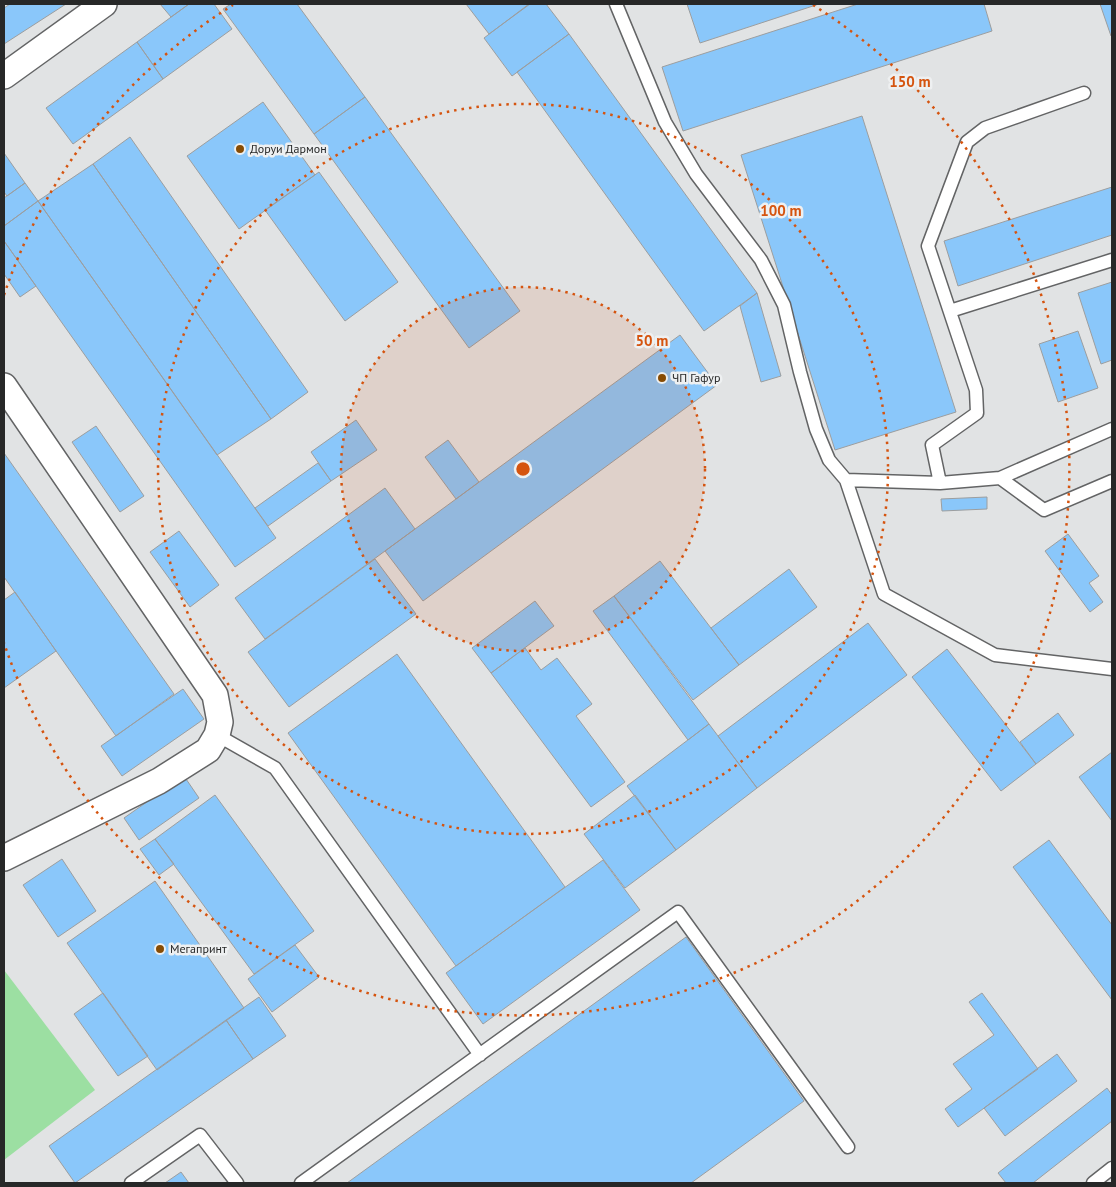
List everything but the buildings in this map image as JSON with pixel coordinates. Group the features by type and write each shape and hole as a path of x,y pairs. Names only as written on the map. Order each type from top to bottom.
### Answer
{"street":[{"path":"4,76 104,4"},
{"path":"4,386 215,694 220,722 217,735 208,750 158,781 4,858"}],"lane":[{"path":"616,4 665,122 696,174 761,260 784,305 816,429 829,460 846,480 884,594 995,655 1112,670"},
{"path":"940,483 932,445 977,413 976,390 928,246 967,142 985,128 1084,93"},
{"path":"950,311 1112,260"},
{"path":"846,480 940,483 1000,478 1112,429"},
{"path":"1000,478 1044,510 1112,481"},
{"path":"217,735 275,768 480,1055"},
{"path":"301,1183 678,912 848,1147"},
{"path":"131,1183 200,1135 237,1183"},
{"path":"1093,1183 1112,1168"}],"green space":[{"path":"4,970 95,1090 4,1160"}],"place":[{"name":"Доруи Дармон","path":"240,149"},
{"name":"ЧП Гафур","path":"662,378"},
{"name":"Мегапринт","path":"160,949"}]}
